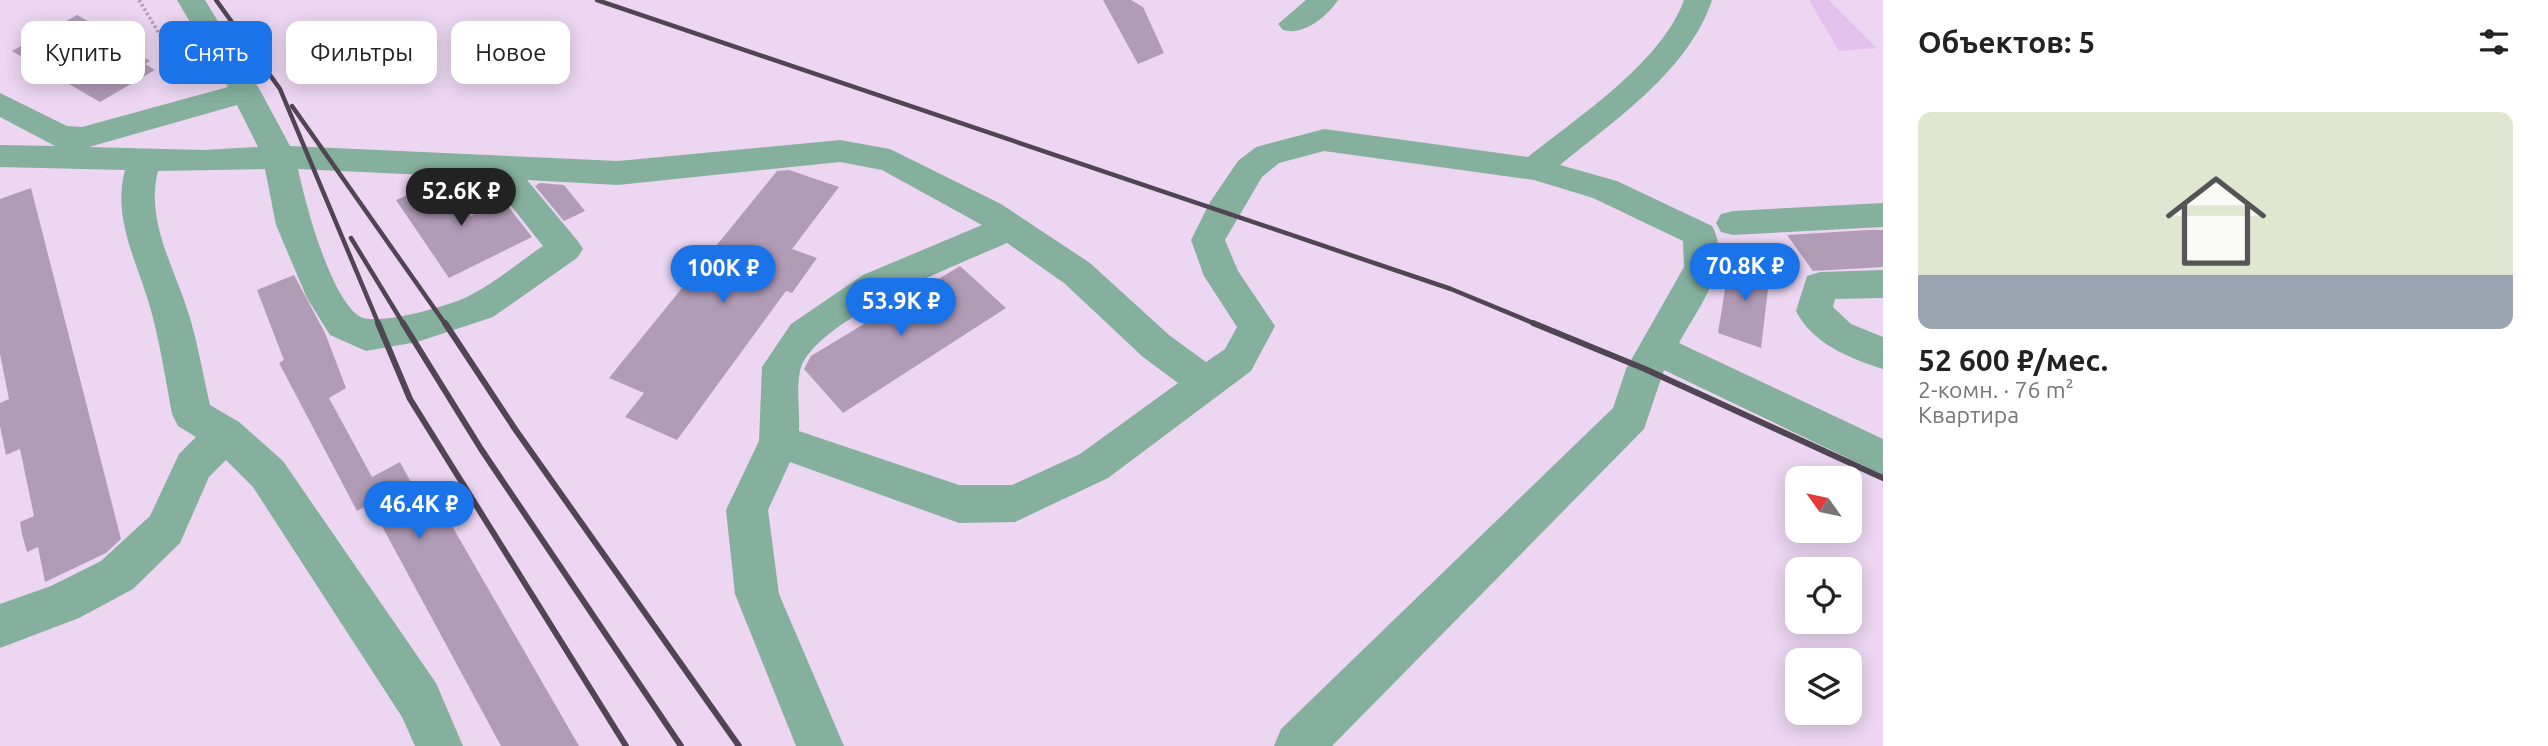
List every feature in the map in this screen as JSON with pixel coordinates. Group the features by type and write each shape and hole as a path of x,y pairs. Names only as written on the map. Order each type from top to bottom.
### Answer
{"street":[{"path":"191,0 246,92 279,157 293,225 320,288 343,325 366,336 417,327 480,307 565,249 497,166"},
{"path":"1293,24 1324,0"},
{"path":"1534,169 1617,100 1681,38 1698,0"},
{"path":"0,103 61,137 82,138 246,92"},
{"path":"779,440 959,504 1015,503 1094,466 1238,360 1256,326 1222,276 1208,240 1222,211 1250,169 1269,156 1324,140 1534,169 1605,189 1676,221 1700,235 1702,267 1645,369 1630,418 1298,746"},
{"path":"0,156 203,161 279,157 618,173 840,151 890,160 1009,228 1077,273 1156,346 1206,383"},
{"path":"145,159 137,189 139,222 171,316 192,414 225,434 268,474 419,700 439,746"},
{"path":"1733,223 1883,215"},
{"path":"820,746 757,594 747,510 779,440 781,367 804,334 876,285 1009,228"},
{"path":"1883,284 1820,286 1814,312 1838,334 1883,354"},
{"path":"1656,349 1883,458"},
{"path":"0,626 63,604 117,575 165,529 192,466 225,434"}],"path":[{"path":"139,0 202,105"}],"shaded area":[{"path":"1809,0 1829,0 1877,48 1839,51"}],"building":[{"path":"1103,0 1131,0 1143,7 1164,53 1138,64"},
{"path":"77,15 88,21 66,21"},
{"path":"21,46 21,56 12,51"},
{"path":"145,64 155,70 145,76"},
{"path":"69,84 131,84 100,102"},
{"path":"789,170 839,187 792,249 817,258 792,293 786,291 677,440 625,417 644,393 609,378 777,171"},
{"path":"444,179 471,216 504,201 532,237 449,278 396,200"},
{"path":"540,183 564,185 585,211 564,221 535,186"},
{"path":"31,188 121,539 106,553 45,582 38,547 27,552 22,534 20,522 34,516 20,449 6,455 0,426 0,403 9,399 0,354 0,199"},
{"path":"1883,230 1883,267 1813,271 1787,235"},
{"path":"1730,258 1770,272 1761,348 1718,333"},
{"path":"960,266 1006,308 843,413 804,369 811,356"},
{"path":"294,275 325,333 346,388 329,398 372,477 400,462 414,488 426,481 579,746 501,746 370,504 357,511 279,363 284,360 257,290"}],"railway":[{"path":"216,0 280,89 379,325"},
{"path":"597,0 1451,289 1538,325"},
{"path":"292,106 446,325"},
{"path":"351,238 404,325"},
{"path":"378,323 410,399 626,746"},
{"path":"403,323 481,449 681,746"},
{"path":"445,323 515,429 739,746"},
{"path":"1533,323 1645,369 1883,478"}]}
